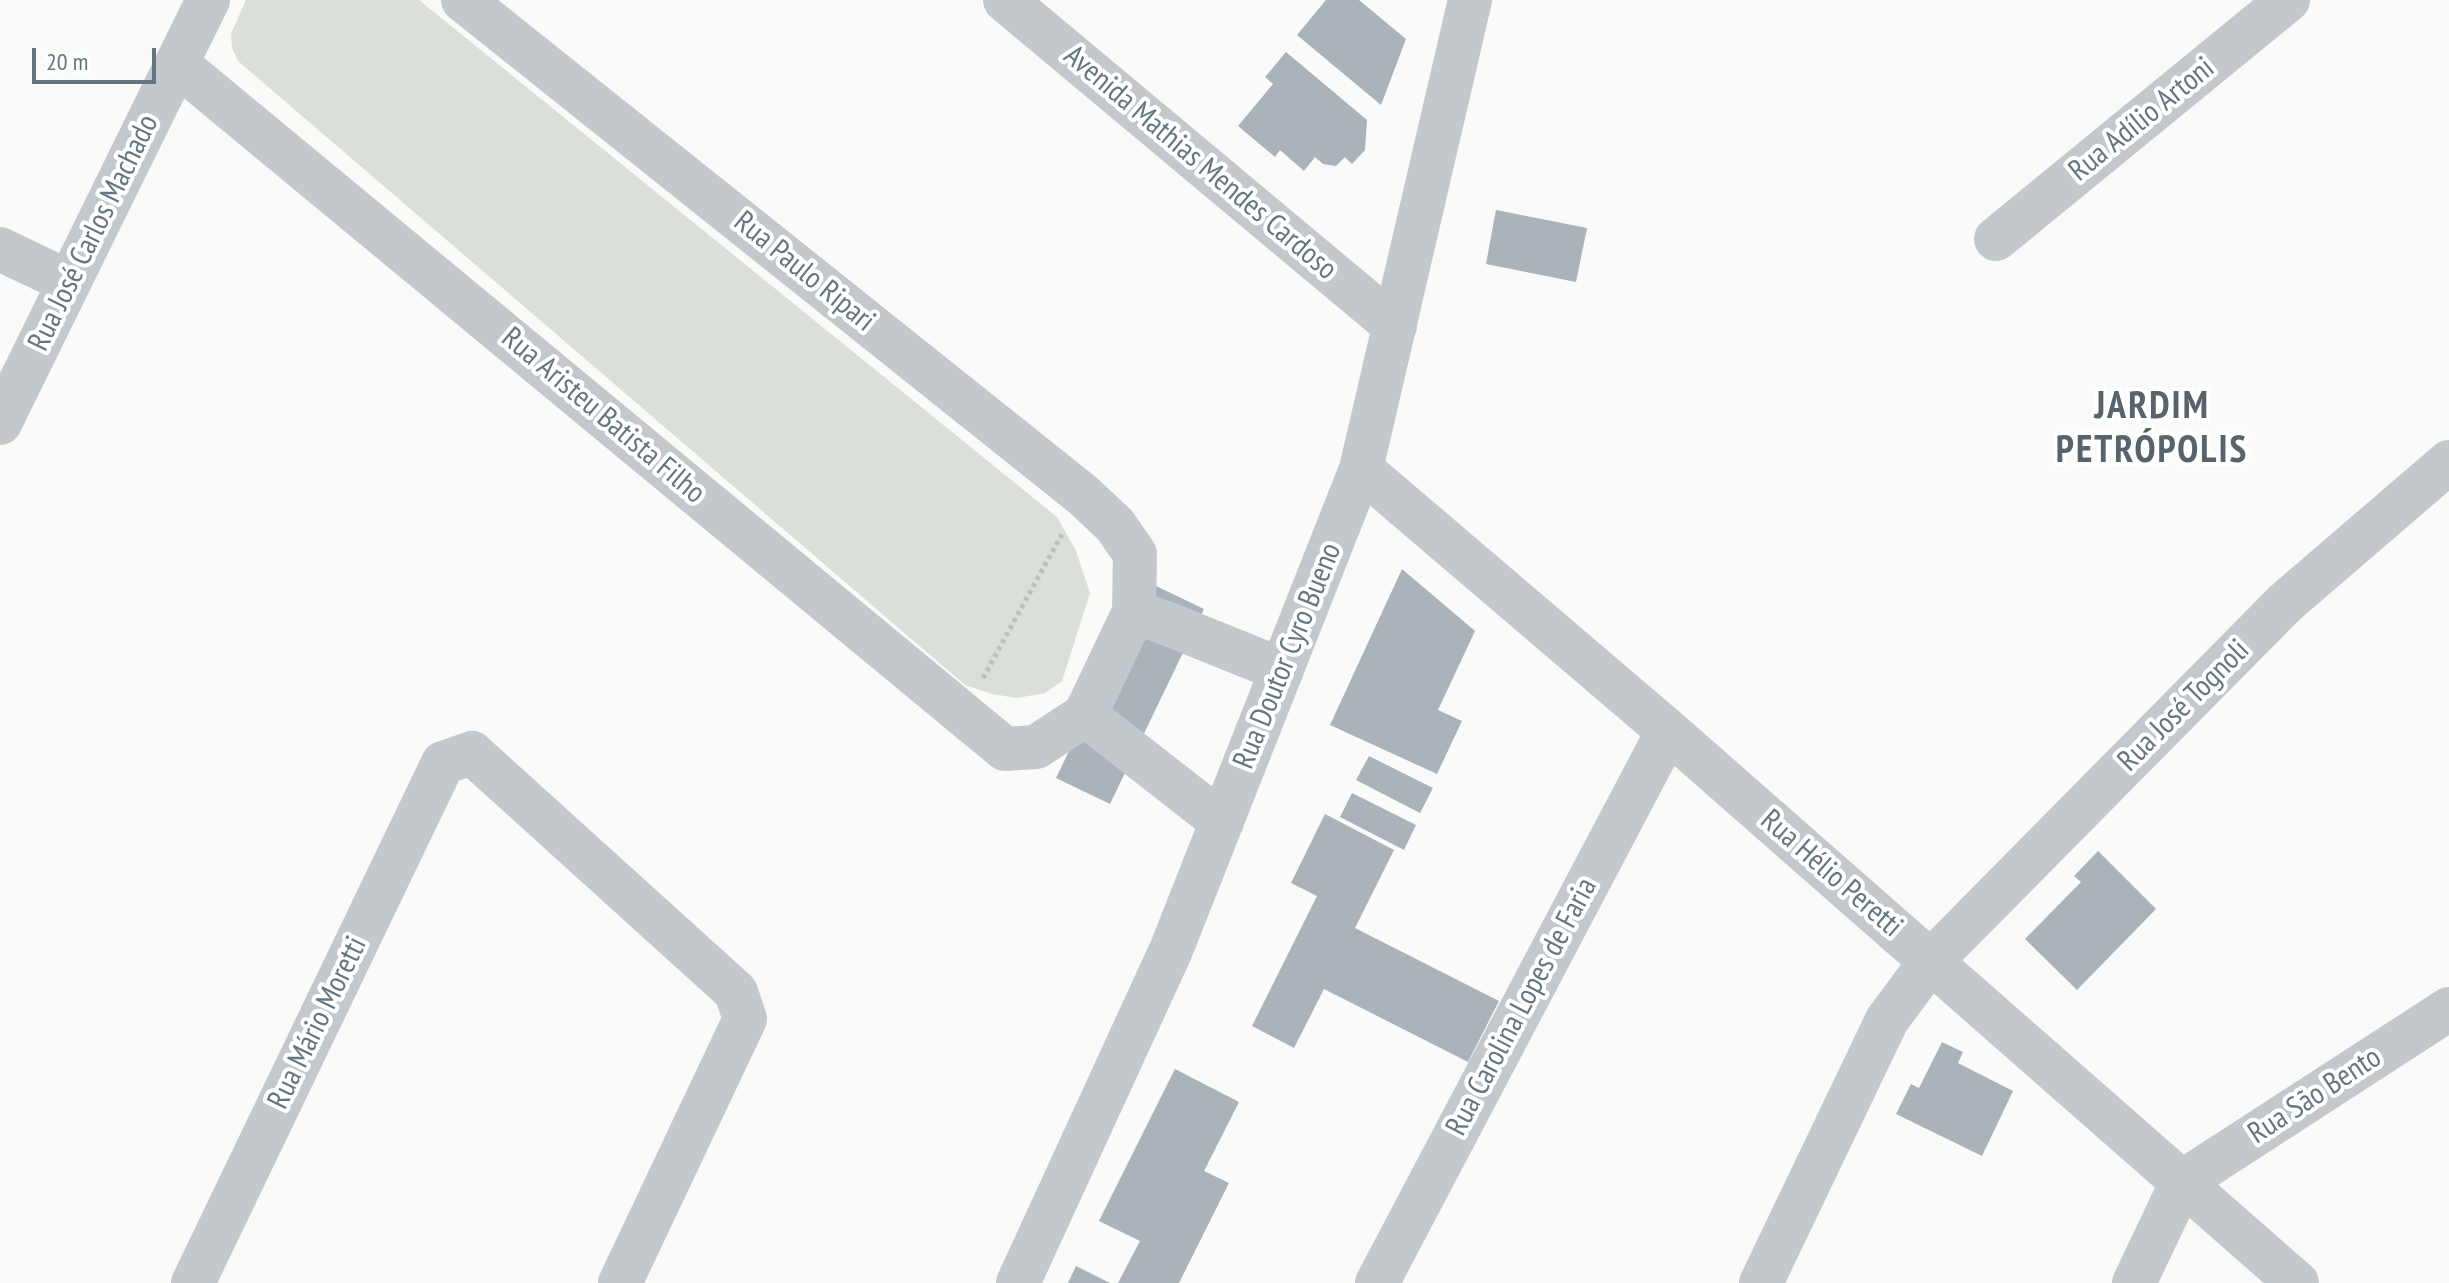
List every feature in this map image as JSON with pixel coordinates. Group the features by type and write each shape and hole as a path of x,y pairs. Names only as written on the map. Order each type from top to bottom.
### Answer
{"street":[{"name":"Rua José Carlos Machado","path":"0,423 208,0"},
{"name":"Rua Paulo Ripari","path":"463,0 1083,495 1115,525 1135,554 1134,612"},
{"name":"Avenida Mathias Mendes Cardoso","path":"1005,0 1395,326"},
{"name":"Rua Doutor Cyro Bueno","path":"1018,1283 1171,950 1361,469 1470,0"},
{"name":"Rua Adílio Artoni","path":"1996,239 2288,0"},
{"name":"Rua Aristeu Batista Filho","path":"177,64 1005,749 1036,747 1085,715"},
{"path":"0,249 69,282"},
{"name":"Rua José Tognoli","path":"1761,1283 1887,1020 1930,962 2285,603 2449,462"},
{"name":"Rua Hélio Peretti","path":"1361,469 1668,731 2297,1283"},
{"path":"1222,822 1085,715 1134,612 1282,670"},
{"name":"Rua Carolina Lopes de Faria","path":"1377,1283 1668,731"},
{"name":"Rua Mário Moretti","path":"193,1283 443,763 472,753 736,992 745,1019 620,1283"},
{"name":"Rua São Bento","path":"2182,1182 2449,1009"},
{"path":"2134,1283 2182,1182"}],"path":[{"path":"964,714 1083,495"}],"shaded area":[{"path":"246,0 419,0 1057,517 1076,551 1090,593 1062,681 1045,693 1017,698 965,685 238,61 232,48 231,34"}],"building":[{"path":"1326,0 1359,0 1406,39 1381,105 1297,35"},
{"path":"1286,52 1367,120 1365,150 1352,164 1345,157 1336,166 1323,164 1315,157 1304,171 1280,150 1275,157 1238,126 1273,84 1265,77"},
{"path":"1496,210 1587,228 1576,282 1486,264"},
{"path":"1402,569 1475,631 1438,710 1462,721 1437,774 1330,725"},
{"path":"1150,583 1204,609 1110,804 1056,778"},
{"path":"1369,756 1433,788 1420,813 1356,780"},
{"path":"1352,793 1416,825 1404,850 1340,817"},
{"path":"1325,814 1394,850 1355,928 1499,1001 1468,1062 1324,989 1294,1048 1252,1026 1317,896 1291,883"},
{"path":"2098,851 2156,909 2077,990 2025,939 2081,882 2074,876"},
{"path":"1942,1042 1963,1052 1958,1063 2013,1091 1982,1156 1896,1114 1911,1084 1919,1088"},
{"path":"1175,1069 1239,1102 1204,1171 1229,1183 1179,1283 1118,1283 1140,1241 1099,1221"},
{"path":"1076,1266 1110,1283 1068,1283"}],"district":[{"name":"JARDIM PETRÓPOLIS","path":"2152,429"}]}
